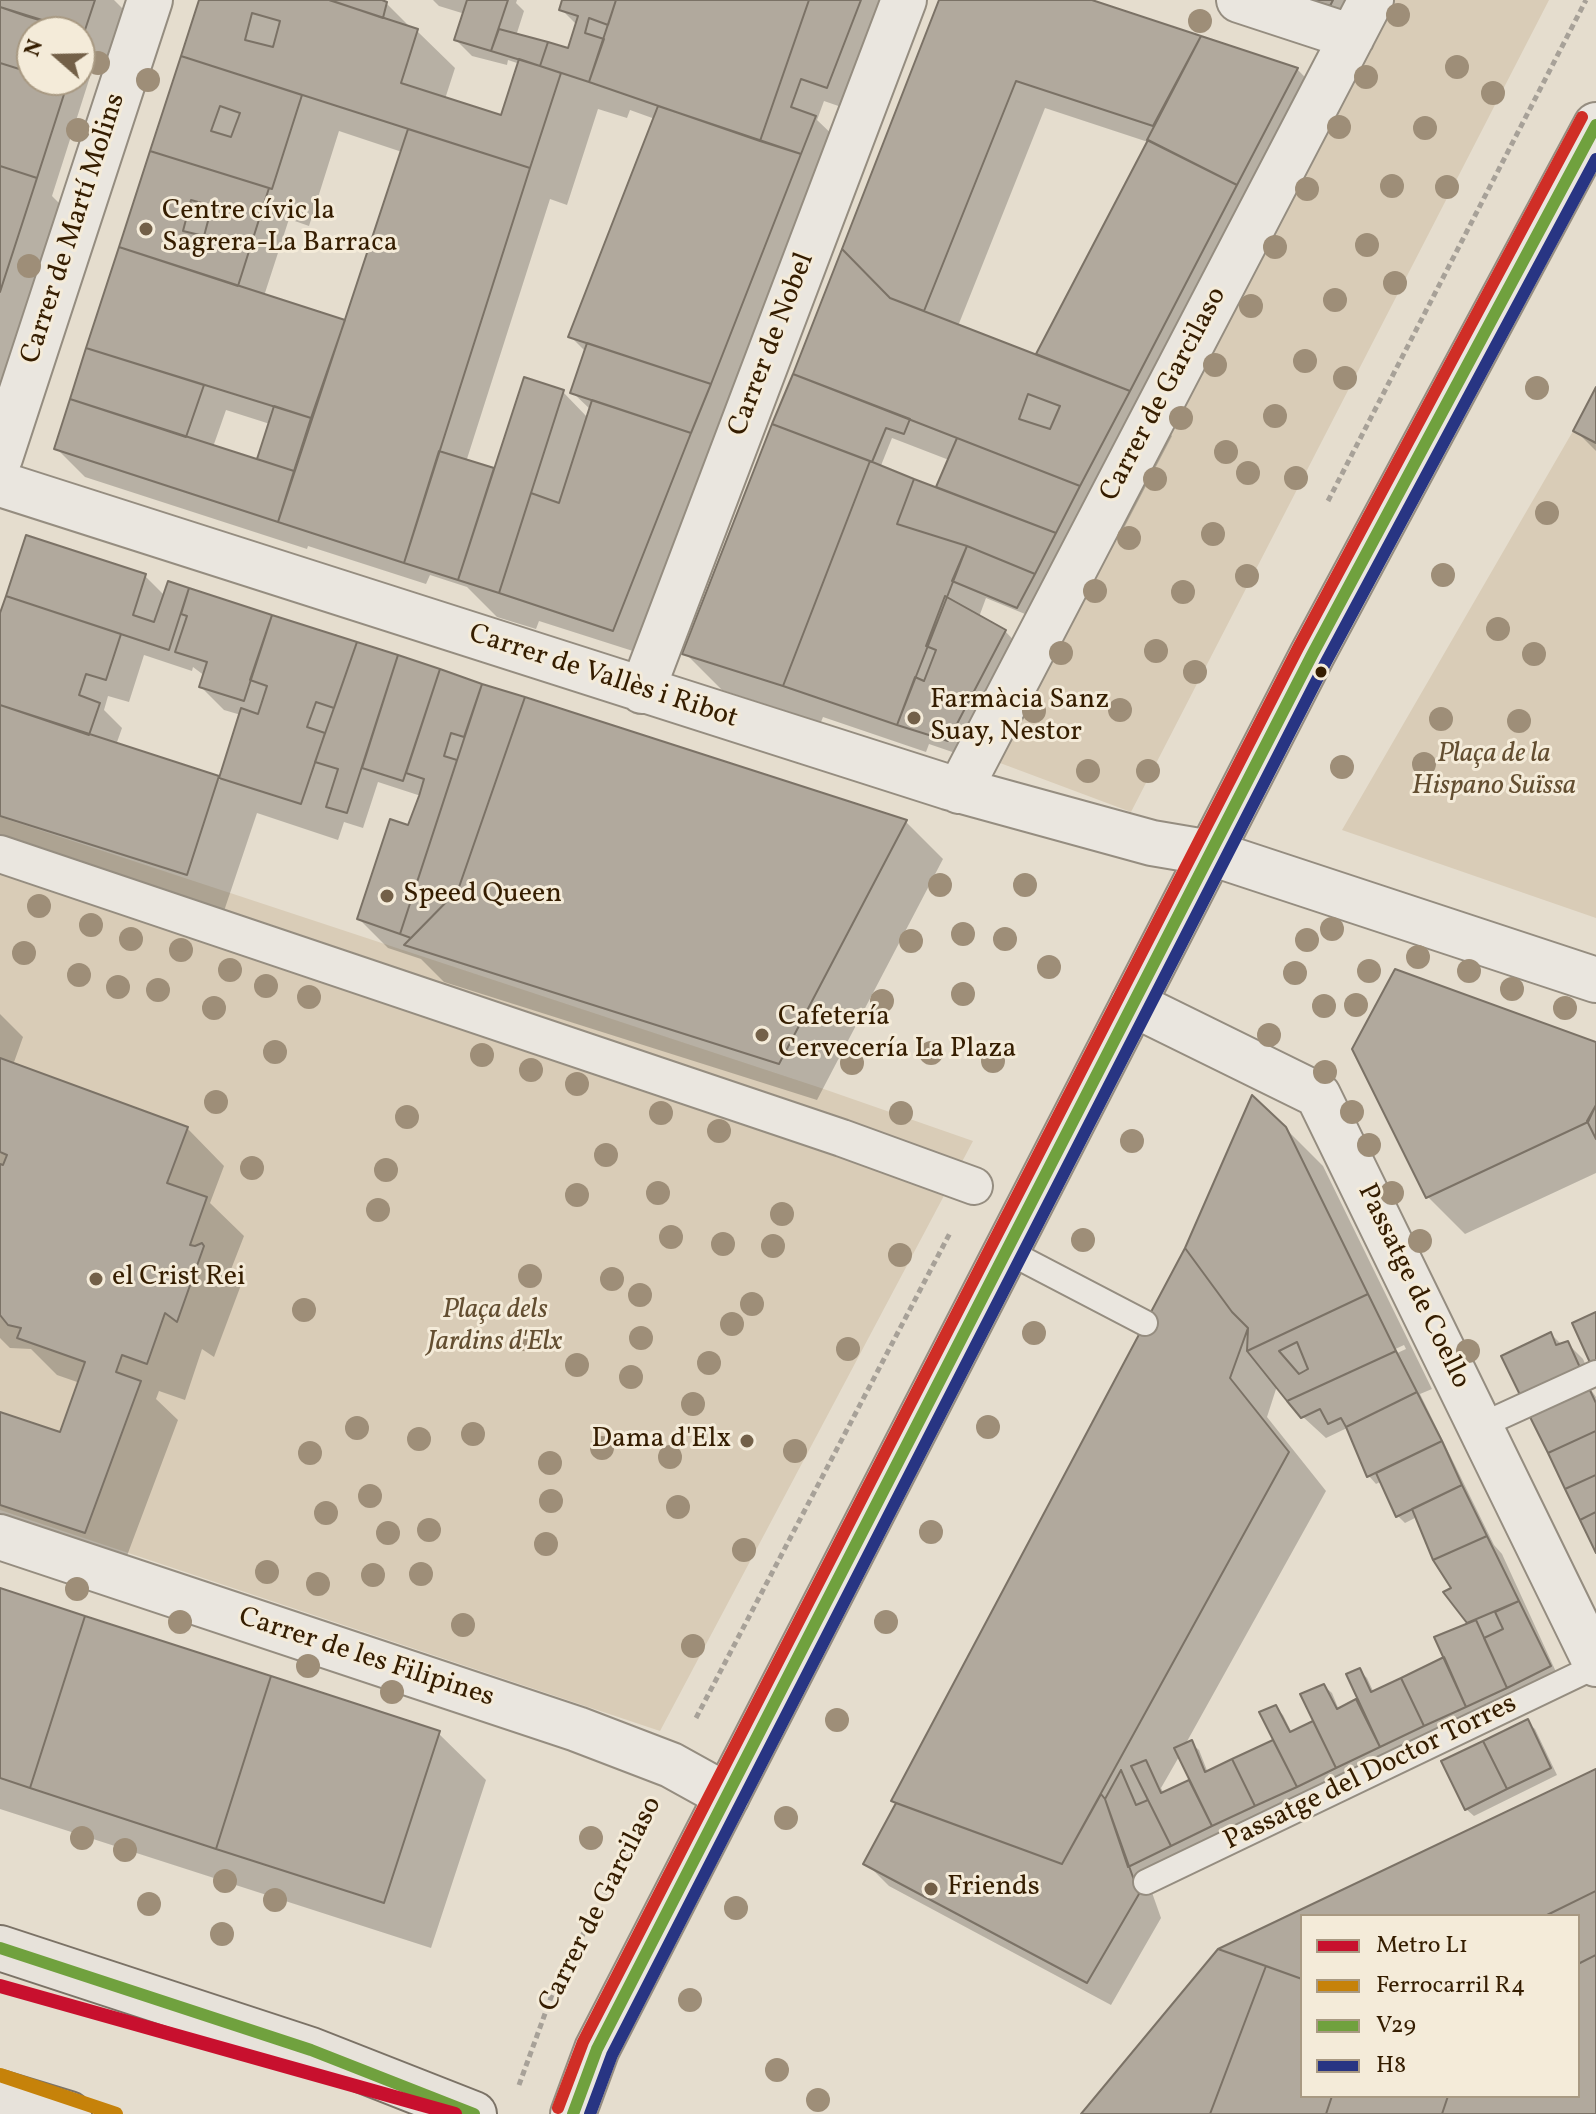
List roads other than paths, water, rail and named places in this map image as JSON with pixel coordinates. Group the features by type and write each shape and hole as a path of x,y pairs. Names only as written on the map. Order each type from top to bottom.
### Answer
{"main road":[{"path":"0,1948 494,2107"},
{"path":"0,2093 69,2114"}],"street":[{"name":"Carrer de Martí Molins","path":"0,458 150,0"},
{"name":"Carrer de Nobel","path":"642,691 904,0"},
{"path":"1239,0 1362,19"},
{"name":"Carrer de Garcilaso","path":"959,791 1362,19"},
{"path":"573,2114 597,2049 1312,655 1596,125"},
{"name":"Carrer de Vallès i Ribot","path":"0,484 959,791 1152,843 1211,853 1596,980"},
{"path":"0,854 842,1138 974,1186"},
{"name":"Passatge de Coello","path":"1133,1004 1318,1095 1596,1665"},
{"name":"Carrer de les Filipines","path":"0,1537 577,1729 671,1765 727,1796"}],"lane":[{"path":"1007,1251 1145,1323"},
{"path":"1480,1426 1596,1373"},
{"name":"Passatge del Doctor Torres","path":"1146,1882 1596,1665"}],"metro line":[{"name":"L1","path":"0,1986 455,2114"}],"rail line":[{"name":"R4","path":"0,2075 116,2114"}],"place":[{"name":"Centre cívic la Sagrera-La Barraca","path":"146,229"},
{"name":"Farmàcia Sanz Suay, Nestor","path":"914,718"},
{"name":"Speed Queen","path":"387,896"},
{"name":"Cafetería Cervecería La Plaza","path":"762,1035"},
{"name":"el Crist Rei","path":"96,1279"},
{"name":"Dama d'Elx","path":"747,1441"},
{"name":"Friends","path":"931,1889"}],"park label":[{"name":"Plaça de la Hispano Suïssa","path":"1494,772"},
{"name":"Plaça dels Jardins d'Elx","path":"495,1328"}]}
